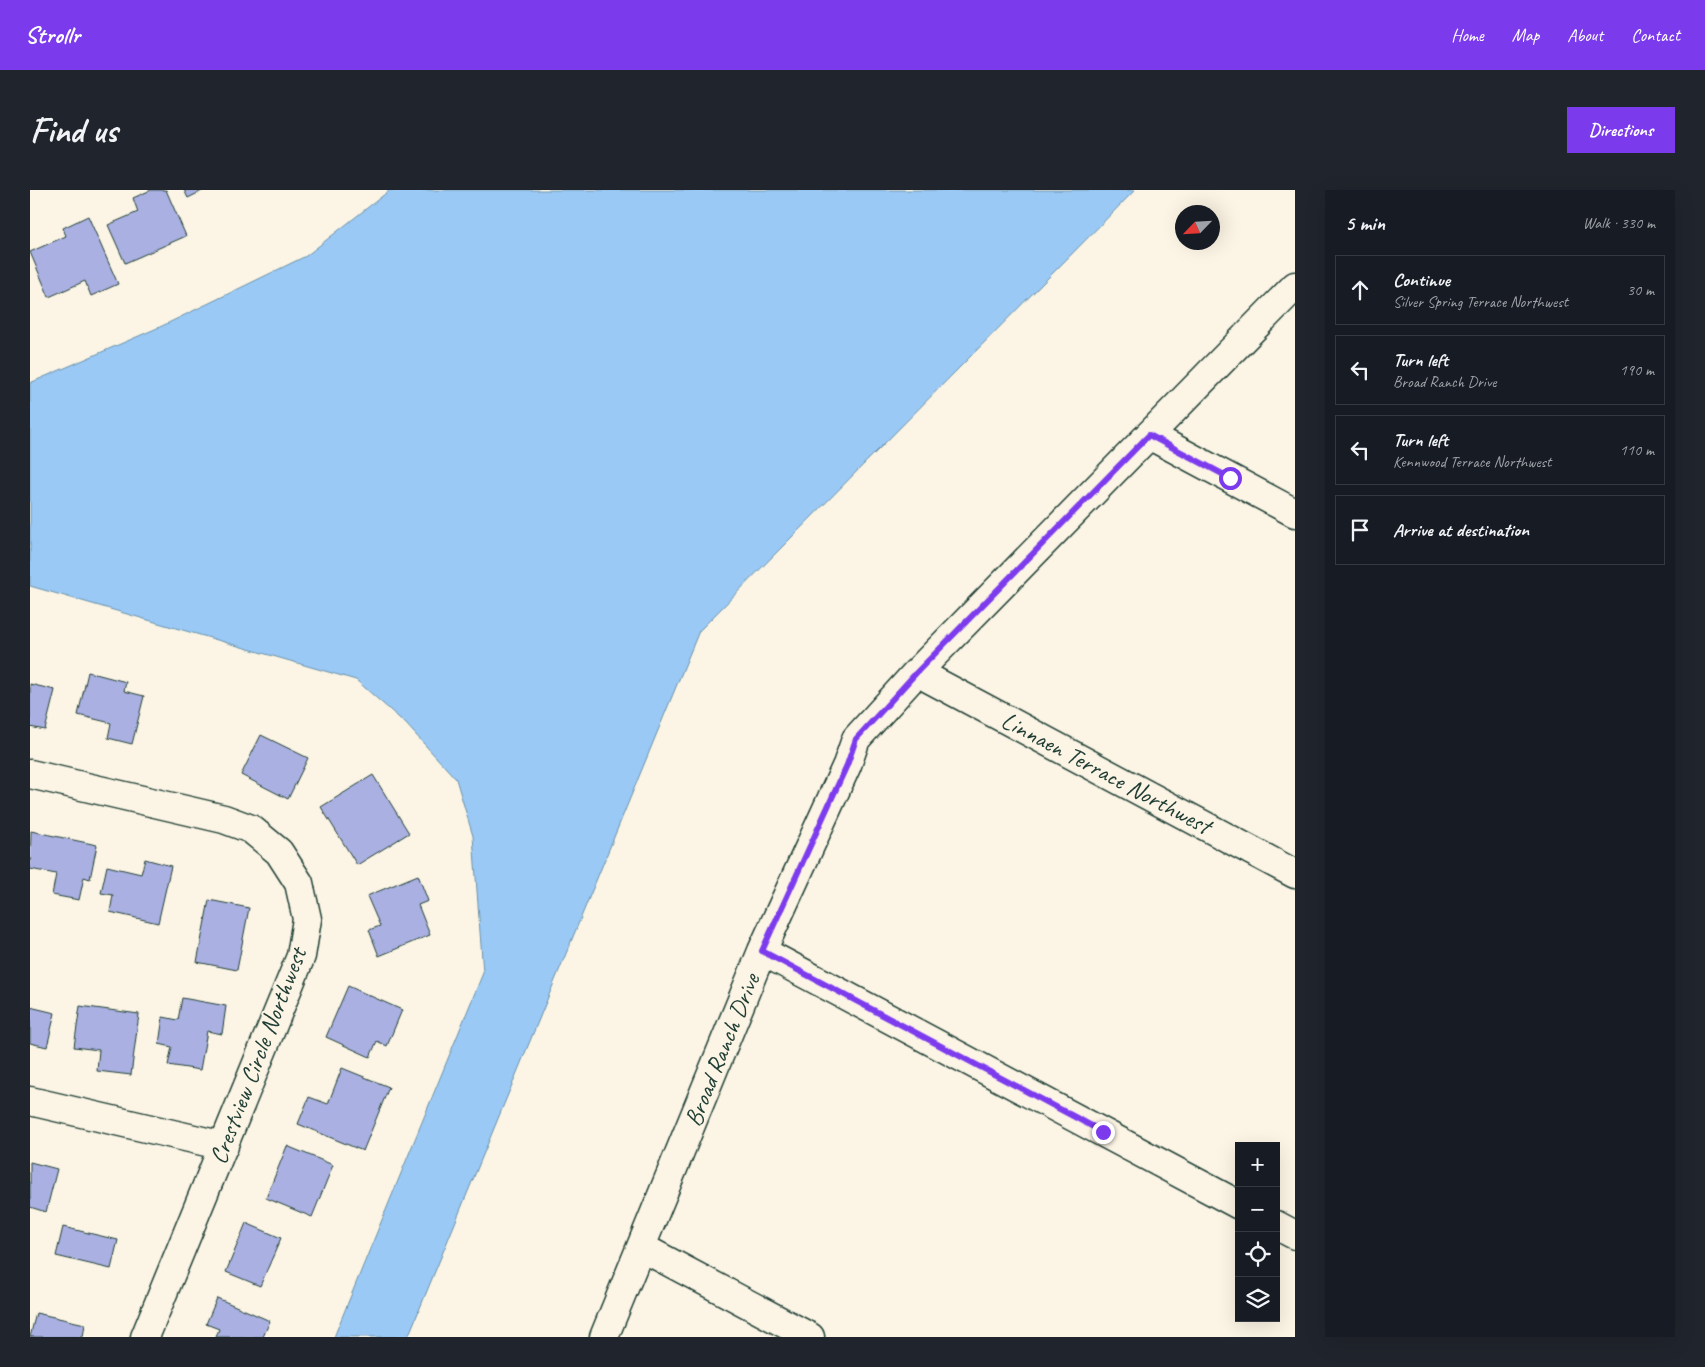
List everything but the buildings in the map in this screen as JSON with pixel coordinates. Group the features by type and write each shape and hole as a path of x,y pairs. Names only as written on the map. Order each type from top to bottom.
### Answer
{"street":[{"name":"Broad Ranch Drive","path":"604,1337 762,951 847,765 856,739 917,672 1295,286"},
{"path":"1149,435 1295,513"},
{"name":"Linnaen Terrace Northwest","path":"917,672 1295,874"},
{"name":"Crestview Circle Northwest","path":"30,774 224,819 250,829 280,852 299,883 307,919 301,956 145,1337"},
{"path":"762,951 1235,1203"},
{"path":"30,1101 224,1146"},
{"path":"1280,1227 1295,1235"},
{"path":"641,1247 810,1337"}],"water":[{"path":"390,190 1135,190 699,631 408,1337 334,1337 483,973 473,836 456,779 406,724 356,680 30,586 30,383 162,326 306,256"}],"route":[{"path":"1103,1132 762,951 847,765 856,739 917,672 1149,435 1230,478"}]}
